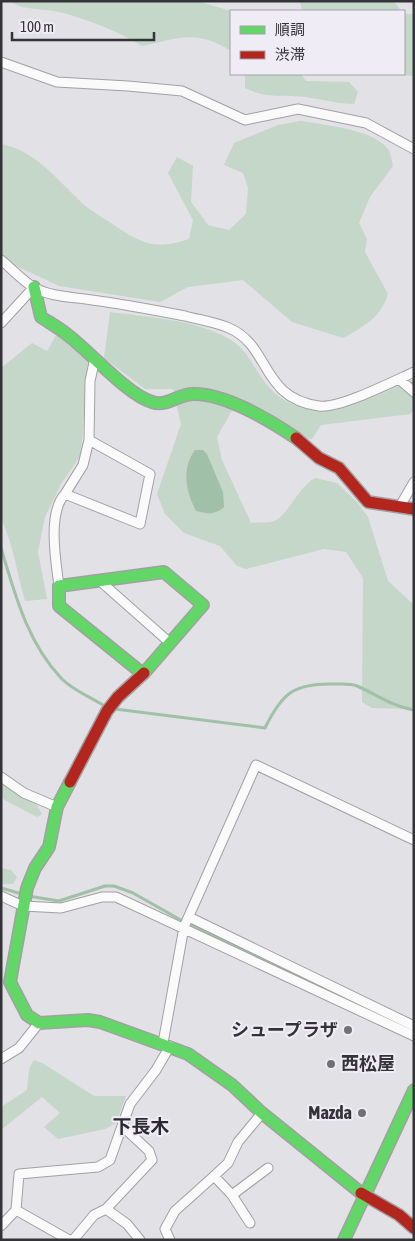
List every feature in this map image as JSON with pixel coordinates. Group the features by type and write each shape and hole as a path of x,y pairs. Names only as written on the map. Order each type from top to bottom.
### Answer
{"street":[{"path":"1,62 57,82 182,91 245,120 298,110 366,123 414,149"},
{"path":"1,260 34,288 56,295 162,312 220,324 232,329 250,344 282,391 293,400 305,404 321,407 338,403 414,372"},
{"path":"1,323 34,288"},
{"path":"34,288 41,317 68,335 138,395 152,402 164,404 180,396 194,394 215,398 265,417 292,435 319,458 339,468 368,502 414,509"},
{"path":"95,358 90,381 89,440 82,465 60,500 54,539 59,606 143,674"},
{"path":"399,379 414,392"},
{"path":"65,494 140,524 150,474 89,440"},
{"path":"400,506 414,482"},
{"path":"59,586 164,572 202,605 143,674 118,697 107,711 57,807 49,847 35,868 25,898 6,980 28,1015 39,1023 88,1020 166,1044 188,1054 232,1085 262,1113 365,1196 400,1215 414,1228"},
{"path":"100,580 170,642"},
{"path":"1,1226 16,1210 19,1174 98,1167 110,1160 130,1104 156,1070 166,1044 186,922 256,765 414,840"},
{"path":"1,777 24,793 57,807"},
{"path":"1,896 25,898 61,908 102,897 116,897 186,922 414,1026"},
{"path":"186,922 414,1036"},
{"path":"1,1059 19,1048 39,1023"},
{"path":"344,1240 414,1090"},
{"path":"170,1240 165,1229 175,1212 228,1163 238,1142 262,1113"},
{"path":"16,1210 70,1240 74,1239 94,1215 106,1209 152,1160 149,1151 122,1126"},
{"path":"232,1195 268,1168"},
{"path":"214,1176 232,1195 250,1223"},
{"path":"106,1209 127,1224 140,1240"}],"shaded area":[{"path":"10,1 197,1 230,11 230,50 208,40 188,37 142,46 112,30 81,18 15,4"},
{"path":"300,1 394,1 400,10 302,10"},
{"path":"414,11 414,76 401,75 405,75 405,14 412,14"},
{"path":"245,75 302,75 306,81 349,82 358,92 354,104 302,97 271,96 245,88"},
{"path":"301,121 334,126 370,136 387,148 393,166 370,197 359,223 367,239 365,252 388,294 376,316 364,326 343,338 292,322 243,280 188,287 160,302 59,286 12,264 1,255 1,144 24,152 44,166 86,207 128,234 146,242 165,244 189,239 193,220 168,173 177,157 193,166 191,202 208,225 229,230 246,214 248,188 243,173 224,165 234,143 278,125"},
{"path":"110,312 181,322 222,335 244,351 267,385 283,399 301,407 319,410 339,408 377,396 414,379 414,410 410,414 321,425 312,439 305,438 246,401 231,412 217,437 222,460 251,523 277,520 303,489 315,478 337,483 357,502 368,517 388,581 414,605 414,709 372,708 362,702 363,578 346,552 324,549 246,569 237,566 220,546 184,533 165,514 157,494 181,424 173,389 145,389 104,358"},
{"path":"57,334 88,359 81,455 61,484 45,517 38,552 47,599 25,601 12,548 1,518 1,368 32,343 47,351"},
{"path":"195,450 203,450 207,454 223,492 224,507 214,513 196,511 190,496 187,473 188,465"},
{"path":"1,783 37,805 42,814 37,817 1,798"},
{"path":"1,868 11,870 17,877 13,884 1,884"},
{"path":"34,1060 44,1064 94,1096 126,1096 116,1123 105,1129 58,1139 44,1127 60,1113 42,1097 1,1130 1,1107 27,1090 29,1069"}],"waterway":[{"path":"1,548 24,617 39,649 65,682 103,705"},
{"path":"115,709 265,728 277,706 291,692 299,688 320,684 351,684 392,703 414,710"},
{"path":"28,896 59,901 105,886 114,886 133,893 179,919 355,1002"},
{"path":"1,888 22,894"}],"traffic: fast":[{"path":"34,287 41,317 66,333 121,383 142,398 157,403 167,402 192,394 218,398 260,416 296,438"},
{"path":"143,674 59,606 59,586 164,572 203,605 144,673"},
{"path":"70,782 57,807 49,847 35,868 27,888 10,982 27,1015 39,1023 88,1020 100,1022 188,1054 232,1085 262,1113 361,1193"},
{"path":"344,1240 414,1090"}],"traffic: jam":[{"path":"296,438 319,458 339,468 368,502 414,509"},
{"path":"70,782 107,711 118,697 144,673"},
{"path":"361,1193 399,1215 414,1228"}],"place":[{"name":"シュープラザ","path":"348,1030"},
{"name":"西松屋","path":"331,1064"},
{"name":"Mazda","path":"362,1113"}],"district":[{"name":"下長木","path":"141,1126"}]}
